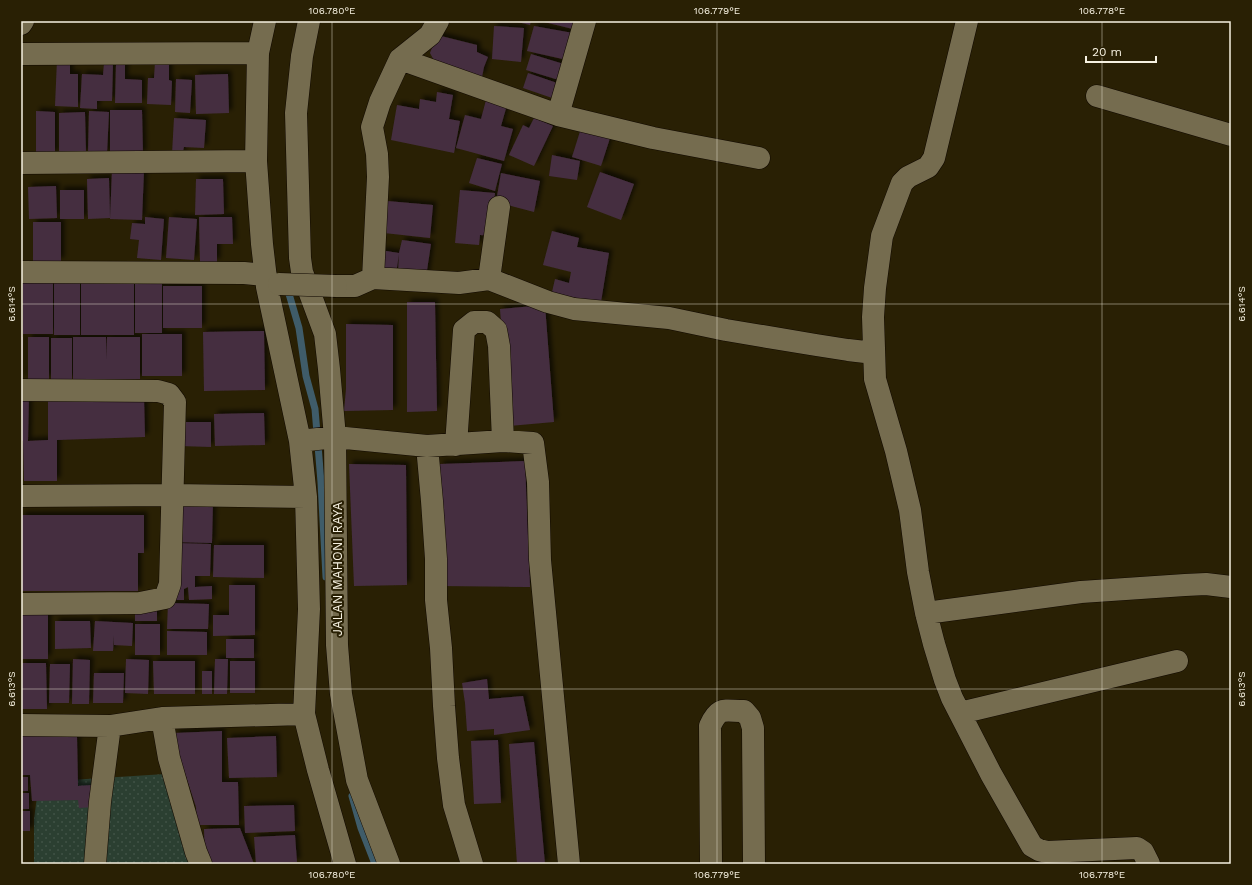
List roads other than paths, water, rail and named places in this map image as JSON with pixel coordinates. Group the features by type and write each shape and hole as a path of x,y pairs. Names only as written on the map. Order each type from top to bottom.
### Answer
{"street":[{"name":"JALAN MAHONI RAYA","path":"265,21 258,53 256,161 262,244 271,282 317,439 341,694 357,780 389,864"},
{"name":"JALAN MAHONI RAYA","path":"309,21 302,56 296,113 300,258 302,272 325,334 329,369 306,497 309,609 304,714 318,770 345,864"},
{"path":"373,278 378,177 377,154 372,126 380,102 400,59 430,35 438,21"},
{"path":"558,115 586,21"},
{"path":"967,21 934,158 928,167 908,177 902,184 882,236 875,288 873,317 875,379 896,450 910,510 918,572 934,644 952,698 991,774 1032,846 1039,850 1047,852 1137,848 1143,852 1149,864"},
{"path":"21,54 258,53"},
{"path":"400,59 558,115 653,138 759,158"},
{"path":"1097,96 1231,135"},
{"path":"21,163 256,161"},
{"path":"489,279 499,207"},
{"path":"21,272 244,273 271,282 336,286 355,286 373,278 459,283 489,279 548,302 574,309 670,318 726,330 816,346 874,353"},
{"path":"456,445 464,330 474,322 487,322 496,330 499,346 502,441"},
{"path":"21,390 158,391 169,394 175,402 170,584 165,598 140,602 21,604"},
{"path":"317,439 427,446 502,441 533,443 538,482 540,560 570,864"},
{"path":"427,446 436,559 436,600 441,648 448,758 454,805 472,864"},
{"path":"21,496 173,495 306,497"},
{"path":"926,613 1081,592 1206,584 1231,587"},
{"path":"960,713 1177,661"},
{"path":"711,864 710,726 715,716 723,711 744,711 750,718 753,728 754,864"},
{"path":"21,725 110,726 162,718 304,714"},
{"path":"162,718 168,758 196,852 201,864"},
{"path":"94,864 110,726"}],"waterway":[{"path":"287,287 299,328 306,376 315,409 321,482 326,577"},
{"path":"352,796 361,828 375,864"}]}
